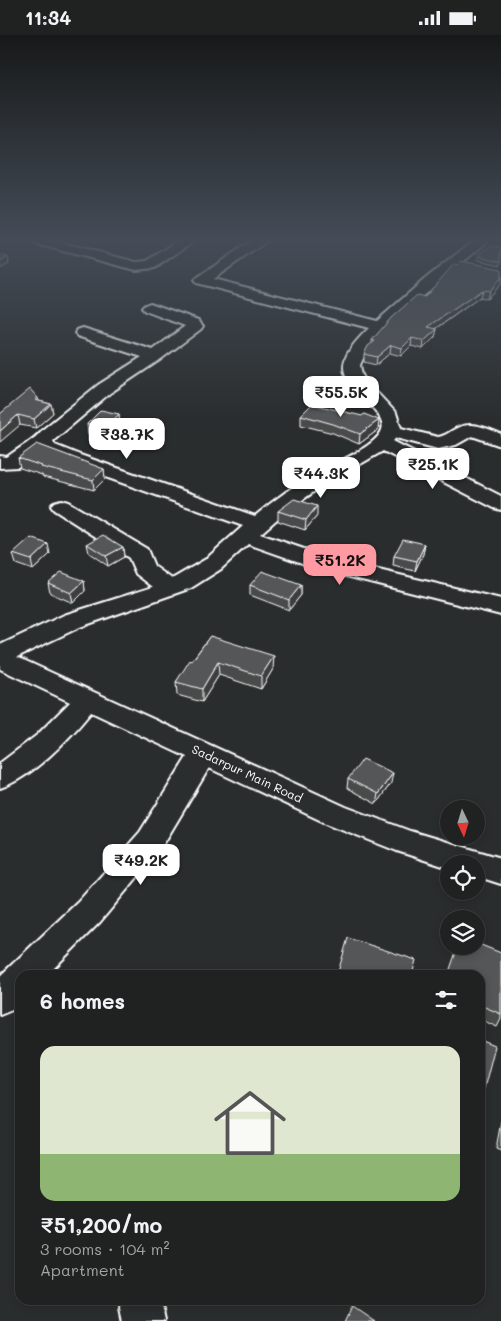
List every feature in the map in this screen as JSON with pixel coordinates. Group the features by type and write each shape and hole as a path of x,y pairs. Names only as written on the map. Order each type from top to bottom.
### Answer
{"street":[{"path":"283,301 380,326"},
{"path":"387,437 392,422 388,413 360,387 353,374 352,364 357,352 380,326 414,301"},
{"path":"0,462 11,463 30,448 44,441 49,434 104,389 155,356 195,326 192,323 150,308"},
{"path":"83,333 155,356"},
{"path":"0,655 42,633 169,588 206,570 252,530 313,483 387,437 438,443 449,441 473,430 501,440"},
{"path":"387,437 501,504"},
{"path":"44,441 47,448 252,530 330,565 501,607"},
{"path":"61,506 139,554 144,569 169,588"},
{"name":"Sadarpur Main Road","path":"0,659 336,815 407,842 501,871"},
{"path":"0,777 45,744 69,723 87,700"},
{"path":"29,970 89,912 150,841 204,754"},
{"path":"0,999 15,984"},
{"path":"140,1305 143,1321"}],"building":[{"path":"410,301 466,301 428,327 437,329 424,341 412,338 402,348 391,345 377,357 364,354 368,346 375,341 372,340 391,318"},
{"path":"30,389 38,398 35,400 51,404 34,419 18,415 0,431 0,414"},
{"path":"312,404 362,416 364,414 379,420 360,434 301,415"},
{"path":"101,410 119,414 106,428 87,424"},
{"path":"37,444 104,469 93,480 41,467 18,458"},
{"path":"294,499 317,506 306,520 278,511"},
{"path":"103,535 123,547 106,556 87,544"},
{"path":"31,538 48,544 31,560 13,554"},
{"path":"403,539 425,544 417,561 394,556"},
{"path":"262,571 301,585 289,600 250,585"},
{"path":"61,572 84,581 71,593 48,583"},
{"path":"210,636 274,656 261,676 218,662 202,689 176,682 190,660 192,661"},
{"path":"363,759 393,773 378,794 348,779"},
{"path":"348,938 416,960 413,970 339,970"},
{"path":"485,947 501,953 501,1014 485,1007 485,970 450,970 455,955 485,955"},
{"path":"485,1042 495,1046 485,1085"},
{"path":"352,1306 374,1321 345,1321"}]}
